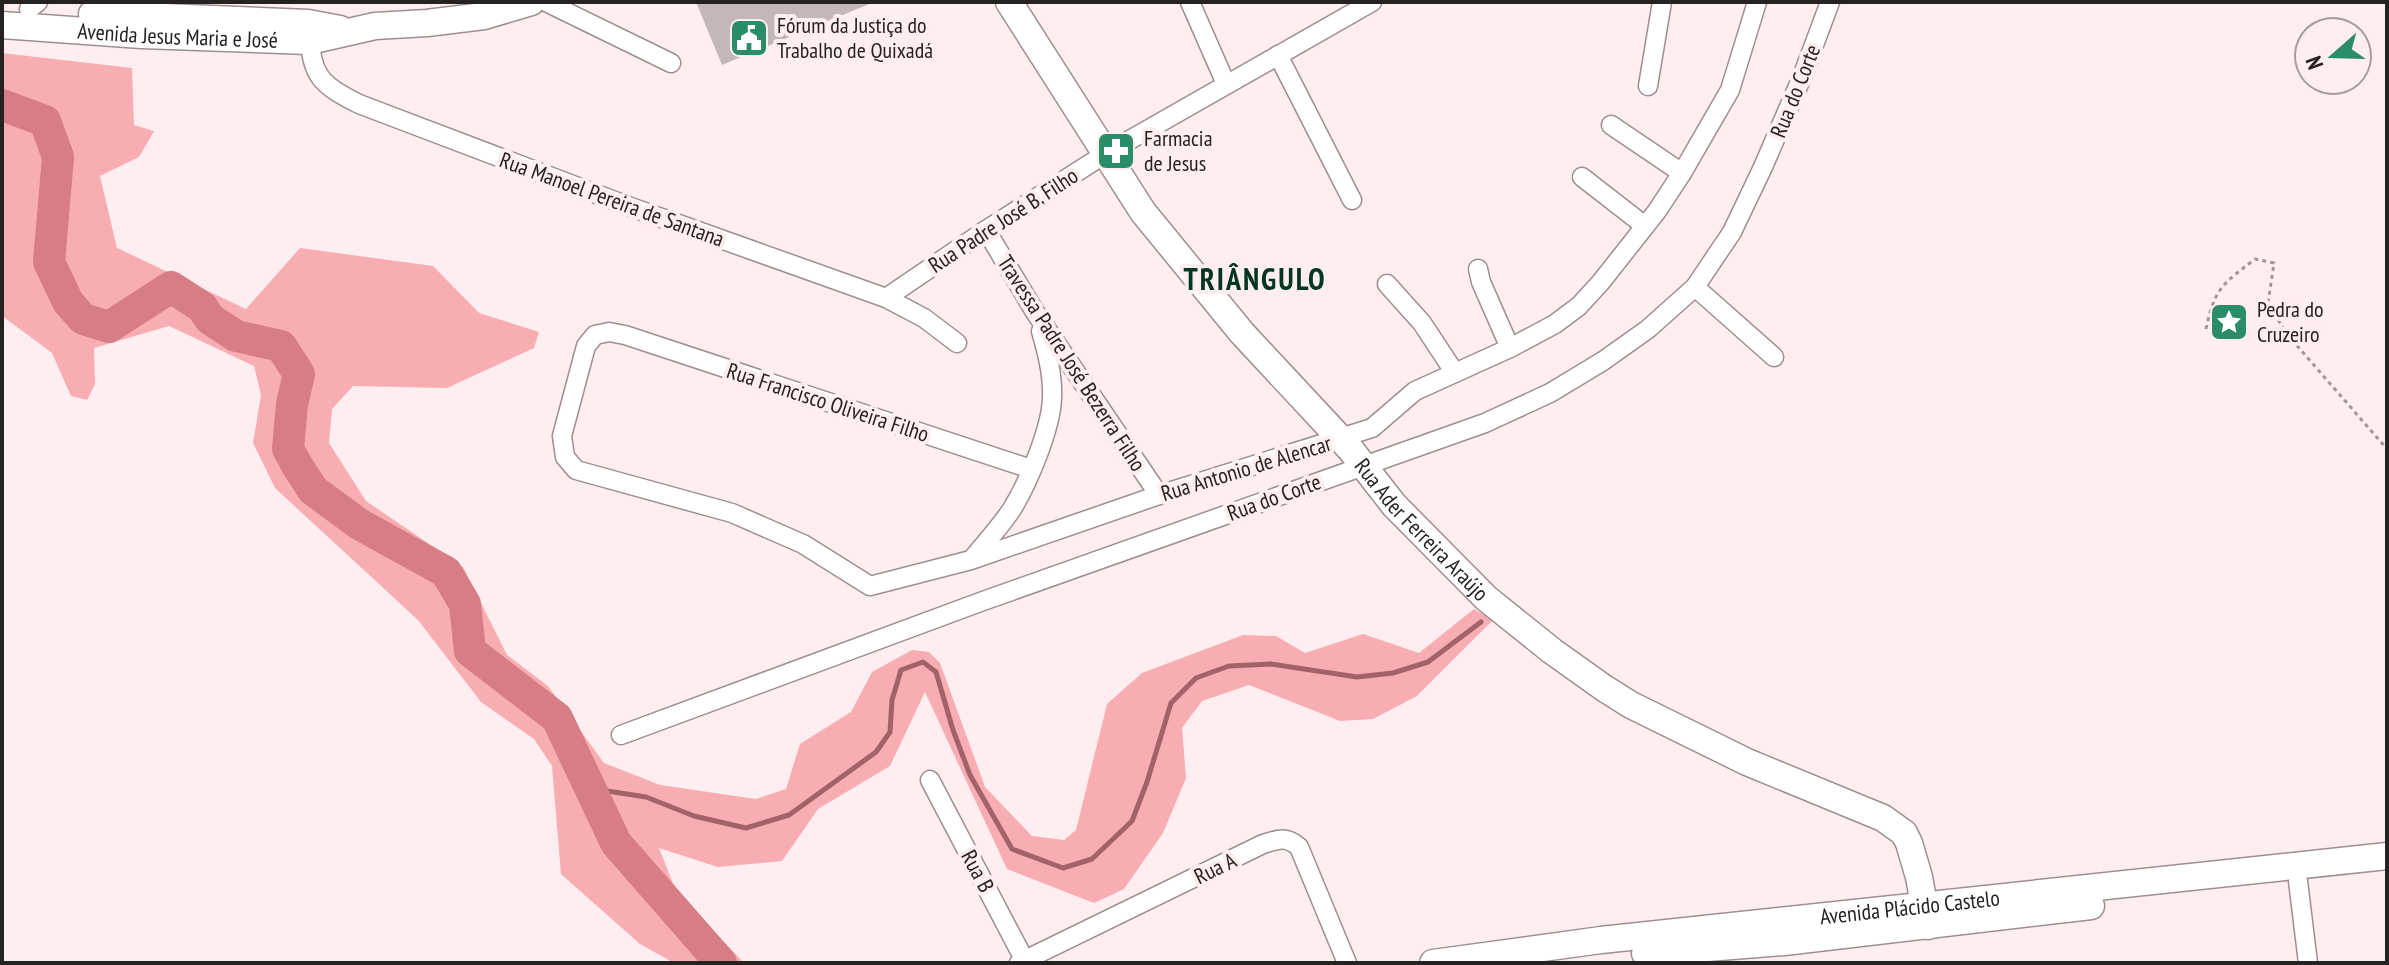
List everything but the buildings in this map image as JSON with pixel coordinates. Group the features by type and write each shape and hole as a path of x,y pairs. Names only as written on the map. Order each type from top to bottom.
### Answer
{"street":[{"name":"Avenida Jesus Maria e José","path":"2,25 141,35 351,31 484,16 531,2"},
{"path":"546,2 671,63"},
{"name":"Rua Ader Ferreira Araújo","path":"1009,2 1143,212 1242,333 1340,439 1394,505 1486,598 1552,651 1631,705 1747,762 1883,818 1904,833 1919,877 1926,916"},
{"path":"1190,2 1226,84"},
{"path":"1648,86 1662,2"},
{"name":"Rua Antonio de Alencar","path":"870,586 971,560 1159,495 1372,428 1415,391 1555,324 1579,306 1601,282 1682,173 1730,90 1757,2"},
{"name":"Rua do Corte","path":"621,735 983,601 1485,423 1550,393 1603,361 1648,329 1695,287 1732,232 1802,77 1830,2"},
{"name":"Rua Padre José B. Filho","path":"886,298 1105,154 1363,4"},
{"name":"Avenida Jesus Maria e José","path":"2,7 33,6 308,32"},
{"name":"Rua Manoel Pereira de Santana","path":"308,32 314,68 322,82 359,104 599,195 886,298 924,318 957,343"},
{"path":"1278,55 1352,200"},
{"path":"1611,125 1682,173"},
{"path":"1582,177 1645,226"},
{"name":"Travessa Padre José Bezerra Filho","path":"986,230 1035,312 1159,495"},
{"path":"1478,269 1510,348"},
{"path":"1387,284 1422,323 1455,373"},
{"path":"1695,287 1774,357"},
{"path":"971,560 1012,508 1031,469 1050,417 1052,400 1046,349 1035,312"},
{"name":"Rua Francisco Oliveira Filho","path":"870,586 803,544 732,513 576,470 565,457 562,436 586,346 595,335 609,332 625,335 1031,469"},
{"name":"Rua B","path":"930,780 1023,962"},
{"name":"Rua A","path":"1023,962 1280,838 1289,839 1299,847 1347,963"},
{"name":"Avenida Plácido Castelo","path":"2157,890 2298,881 2387,856"},
{"name":"Avenida Plácido Castelo","path":"1433,963 1926,916 2342,868 2387,870"},
{"path":"2298,881 2308,963"},
{"name":"Avenida Plácido Castelo","path":"1553,963 1602,949"}],"path":[{"path":"2206,329 2221,286 2255,259 2274,263 2268,303 2286,333 2387,449"}],"shaded area":[{"path":"2,53 132,68 134,125 154,131 139,157 100,176 117,248 246,309 300,248 433,266 479,313 539,332 534,348 447,388 353,386 332,409 329,443 366,501 463,567 507,655 548,686 604,763 660,785 756,799 786,789 800,744 851,712 872,672 912,650 929,652 940,663 985,787 1032,836 1064,840 1076,830 1107,704 1142,673 1243,635 1276,636 1305,653 1363,634 1419,653 1474,609 1493,620 1417,696 1373,719 1340,721 1249,685 1202,701 1182,728 1186,778 1163,833 1124,889 1094,903 1007,869 925,692 890,766 818,809 782,861 718,867 659,848 676,891 744,963 674,963 640,944 561,874 552,766 534,739 481,702 418,620 275,488 253,443 261,395 254,366 169,326 94,348 95,384 87,400 71,396 52,353 2,318"}],"waterway":[{"path":"2,105 45,121 58,157 49,262 68,302 83,319 109,327 171,287 202,307 210,319 236,336 281,346 299,374 292,404 288,449 313,490 359,524 446,572 465,604 470,651 557,718 616,843 721,963"},
{"path":"588,788 646,797 694,816 746,828 789,815 876,752 890,732 892,700 901,670 923,662 936,672 970,775 1012,849 1063,868 1092,859 1132,821 1171,703 1196,678 1229,666 1271,664 1357,677 1393,673 1428,662 1481,622"}],"place":[{"name":"Fórum da Justiça do Trabalho de Quixadá","path":"749,38"},
{"name":"Farmacia de Jesus","path":"1116,151"},
{"name":"Pedra do Cruzeiro","path":"2229,322"}],"district":[{"name":"TRIÂNGULO","path":"1255,280"}]}
